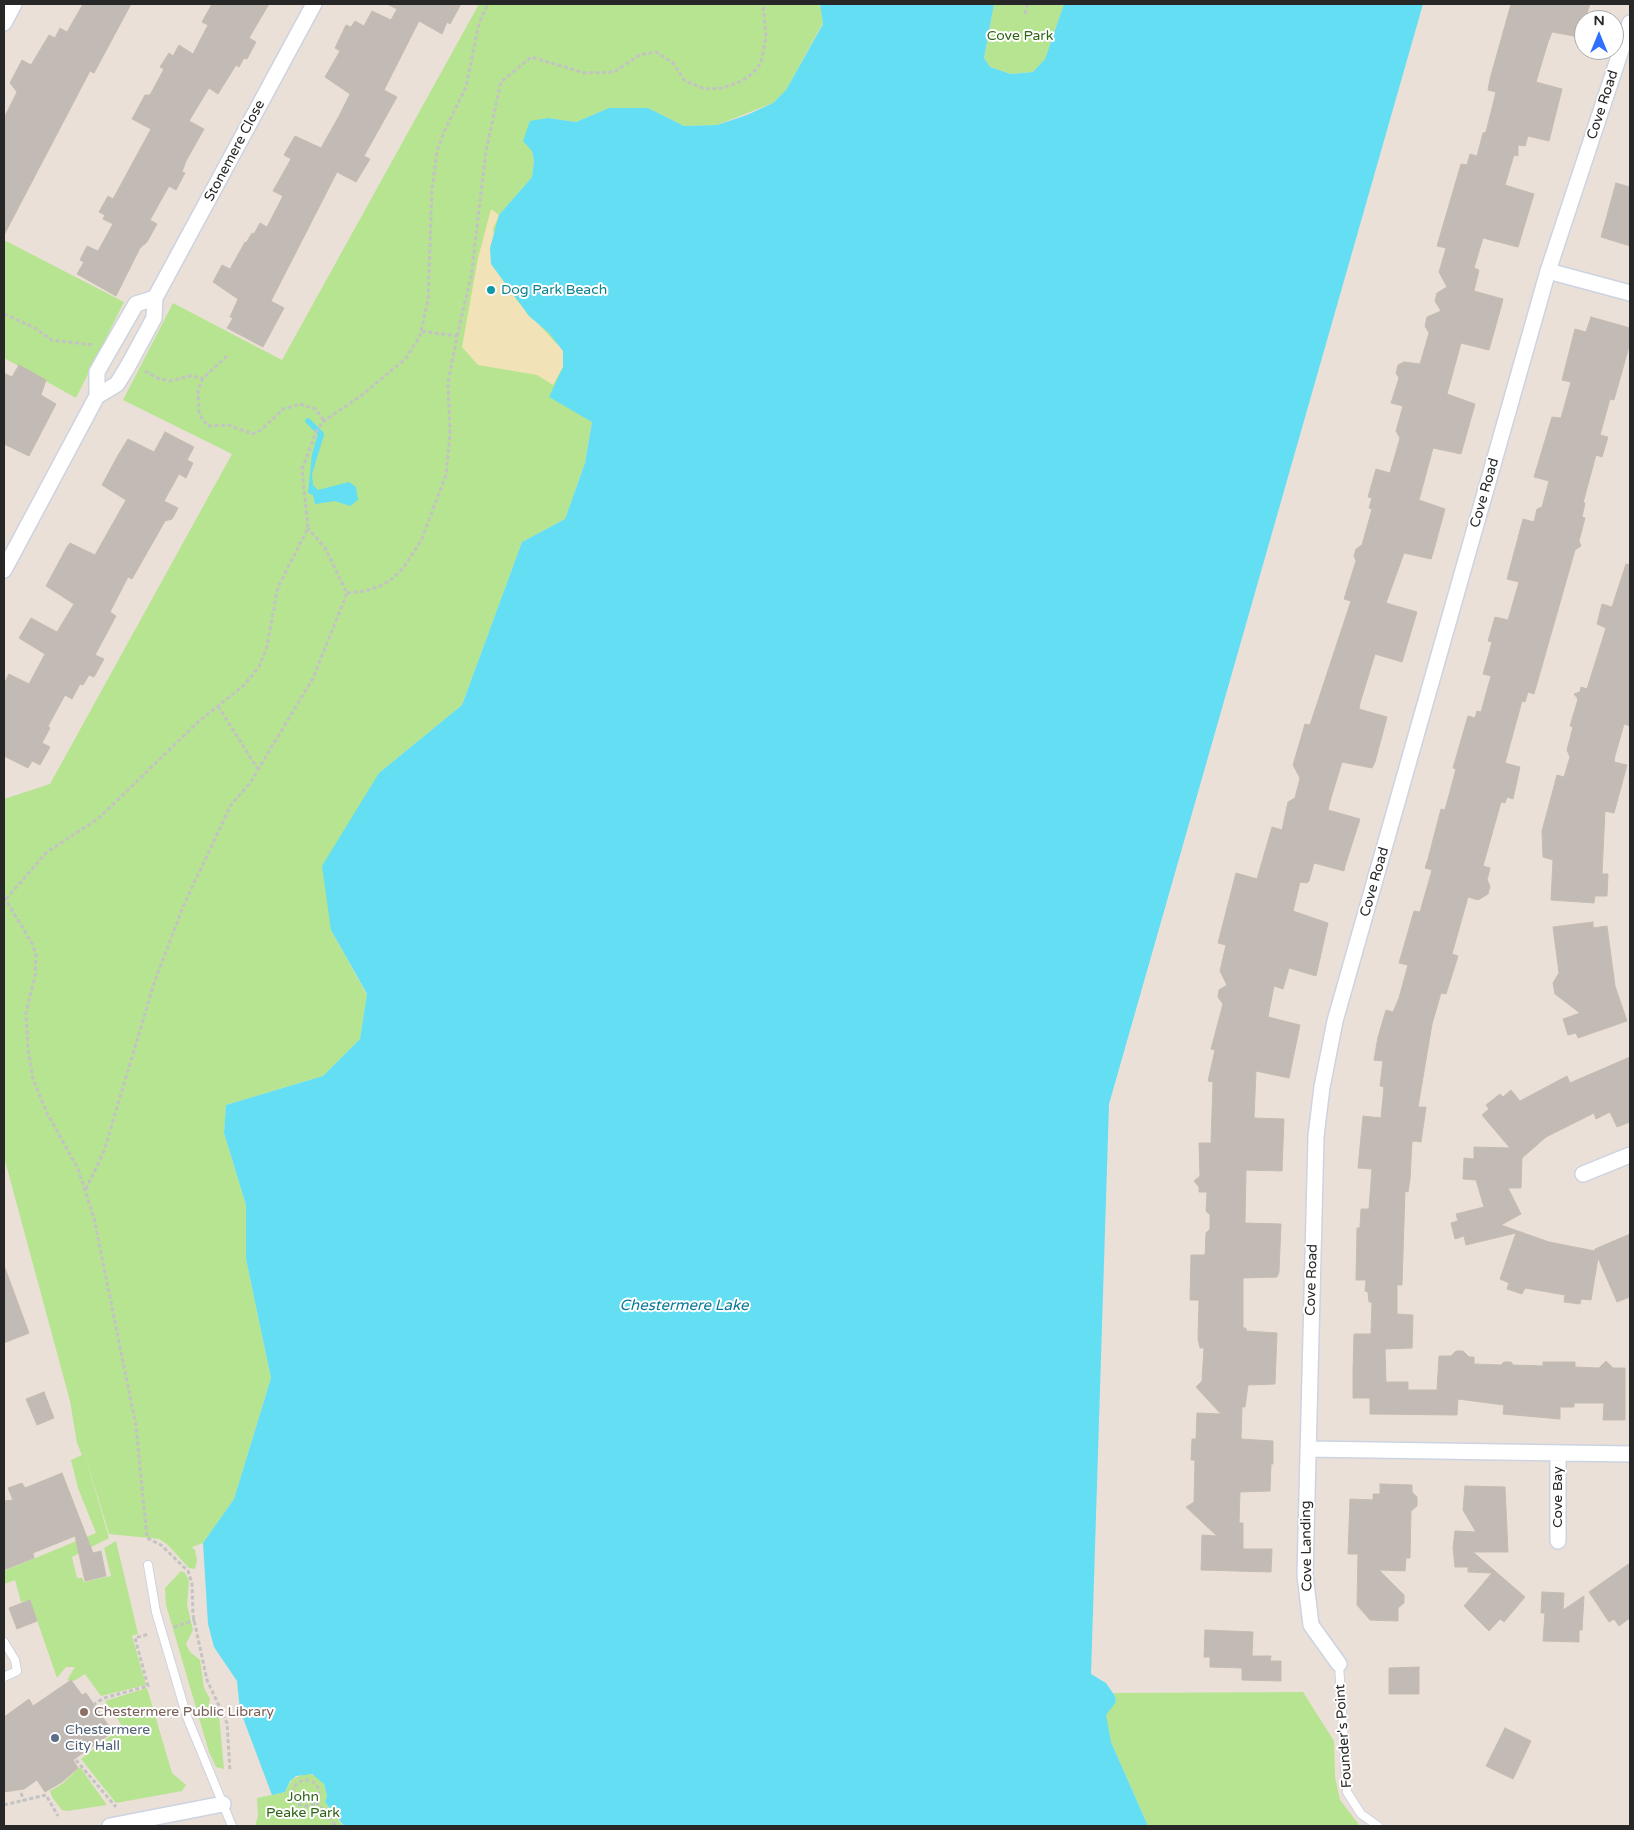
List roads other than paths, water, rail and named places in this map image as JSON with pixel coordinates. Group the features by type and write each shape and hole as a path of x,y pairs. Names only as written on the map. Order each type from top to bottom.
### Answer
{"street":[{"path":"4,23 14,4"},
{"name":"Stonemere Close","path":"97,396 118,384 128,366 154,318 155,298 314,4"},
{"name":"Cove Road","path":"1308,1449 1317,1129 1322,1087 1336,1021 1548,271 1630,23"},
{"path":"1548,271 1630,293"},
{"path":"4,570 97,396 97,372 136,304 155,298"},
{"path":"1583,1174 1630,1155"},
{"path":"1308,1449 1630,1454"},
{"name":"Cove Landing","path":"1308,1449 1305,1575 1311,1625 1339,1664"},
{"name":"Cove Bay","path":"1558,1453 1558,1541"},
{"path":"110,1826 223,1804"}],"lane":[{"path":"148,1566 162,1631 187,1718 232,1826"},
{"path":"4,1642 15,1660 17,1671 4,1677"},
{"name":"Founder's Point","path":"1339,1664 1347,1792 1361,1814 1378,1826"}],"water":[{"name":"Chestermere Lake","path":"820,4 994,4 984,58 990,67 1011,74 1033,72 1045,59 1064,4 1423,4 1109,1104 1091,1674 1106,1683 1115,1696 1116,1702 1106,1715 1111,1742 1148,1826 344,1826 325,1802 327,1796 324,1784 312,1774 296,1776 290,1781 285,1792 272,1795 240,1710 237,1681 214,1647 208,1624 203,1543 234,1499 271,1378 246,1259 246,1205 224,1133 226,1105 323,1076 360,1039 367,994 331,930 322,866 379,773 462,705 522,542 565,519 585,463 592,422 549,397 563,367 563,351 549,333 529,316 491,264 490,248 499,215 532,177 534,161 532,151 523,141 530,121 548,118 576,122 609,108 648,108 684,126 717,125 747,115 773,103 786,90 823,24"},
{"path":"318,434 324,435 312,474 313,485 318,490 349,482 356,487 358,500 350,506 335,501 315,504 313,495 308,493 312,454"}],"waterway":[{"path":"308,421 321,434"}],"place":[{"name":"Dog Park Beach","path":"491,290"},
{"name":"Chestermere Public Library","path":"84,1712"},
{"name":"Chestermere City Hall","path":"55,1738"}],"park label":[{"name":"Cove Park","path":"1020,36"},
{"name":"John Peake Park","path":"303,1805"}]}
